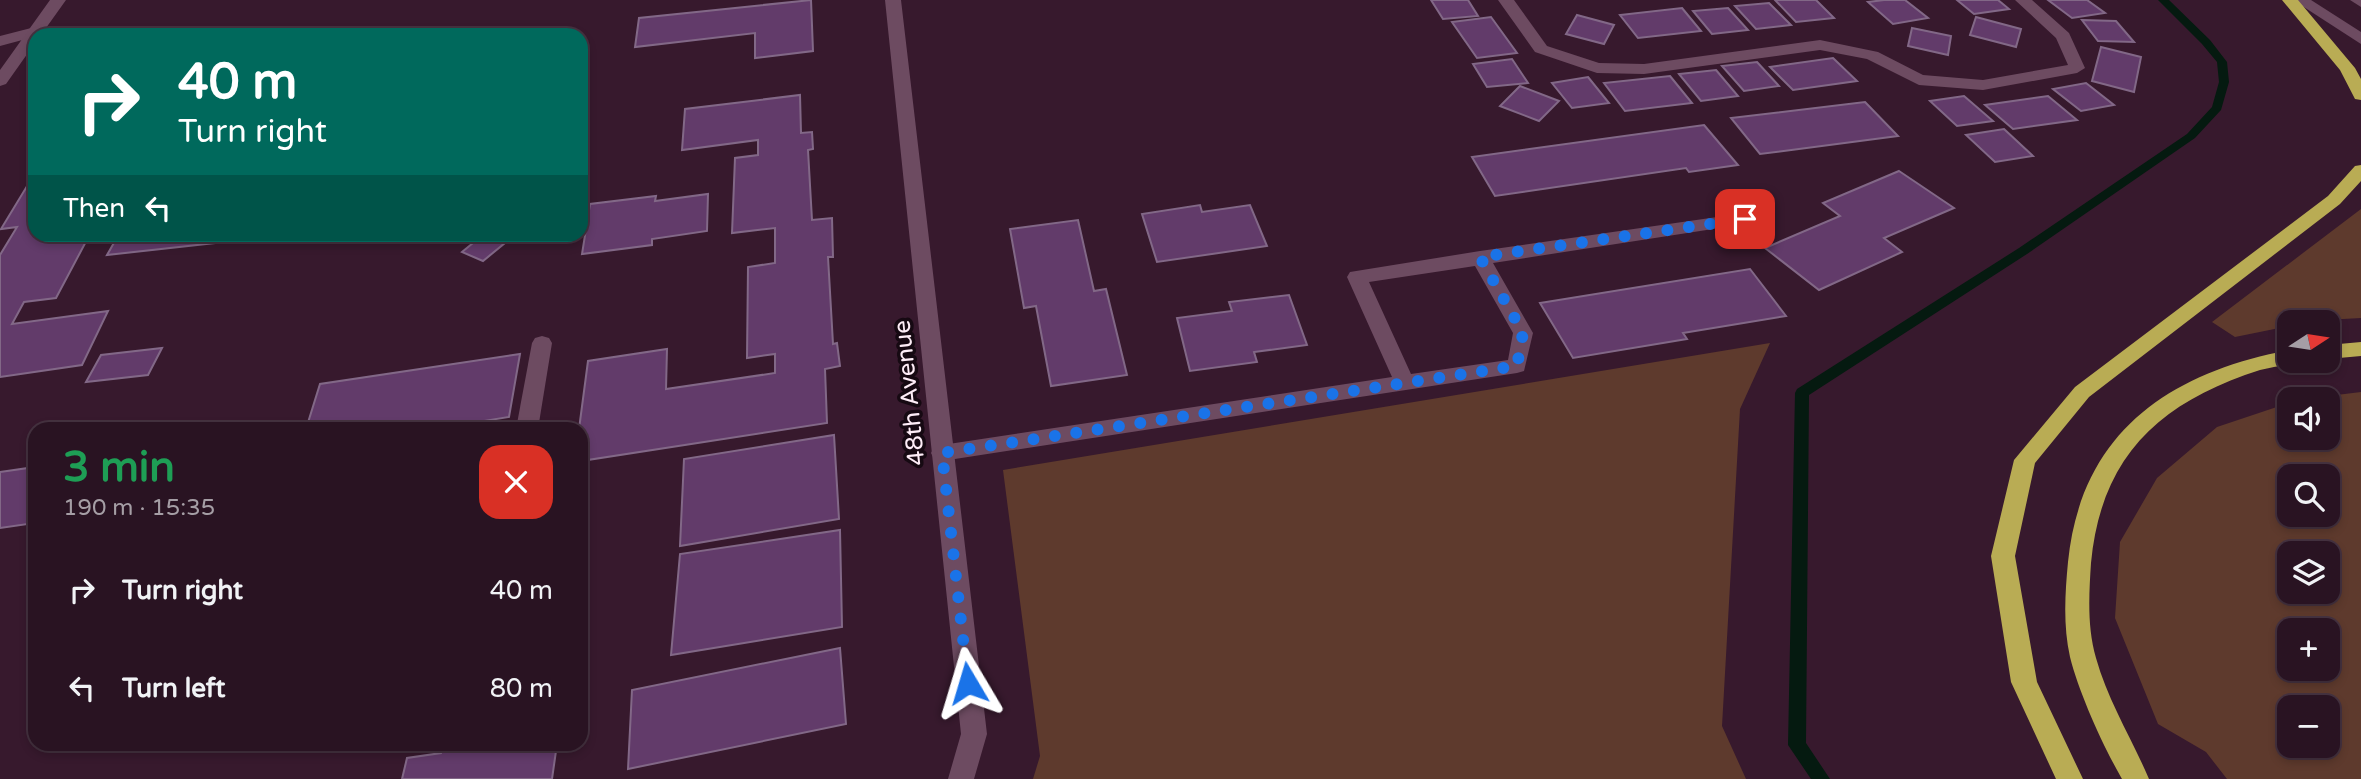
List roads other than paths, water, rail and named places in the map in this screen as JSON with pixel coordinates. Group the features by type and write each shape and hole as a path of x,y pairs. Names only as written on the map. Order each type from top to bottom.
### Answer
{"highway":[{"path":"2290,0 2347,68 2361,95"},
{"path":"2070,779 2024,682 2003,556 2025,460 2082,391 2333,200 2361,170"},
{"path":"2340,351 2361,349"},
{"path":"2136,779 2117,745 2082,645 2076,601 2083,528 2096,487 2130,436 2159,409 2195,387 2258,363 2277,359"}],"street":[{"path":"38,28 58,0"},
{"name":"48th Avenue","path":"893,0 974,734 961,779"},
{"path":"1506,0 1541,49 1597,68 1644,69 1820,45 1872,55 1919,80 1983,85 2077,68 2063,36 2023,0"},
{"path":"2301,0 2361,39"},
{"path":"0,41 28,34"},
{"path":"0,81 28,42"},
{"path":"1405,383 1357,277 1745,219"},
{"path":"942,453 1517,366 1523,333 1480,257"},
{"path":"528,422 542,343"}],"waterway":[{"path":"1821,779 1797,745 1802,393 2023,251 2191,136 2217,108 2224,82 2222,62 2206,42 2163,0"}]}
